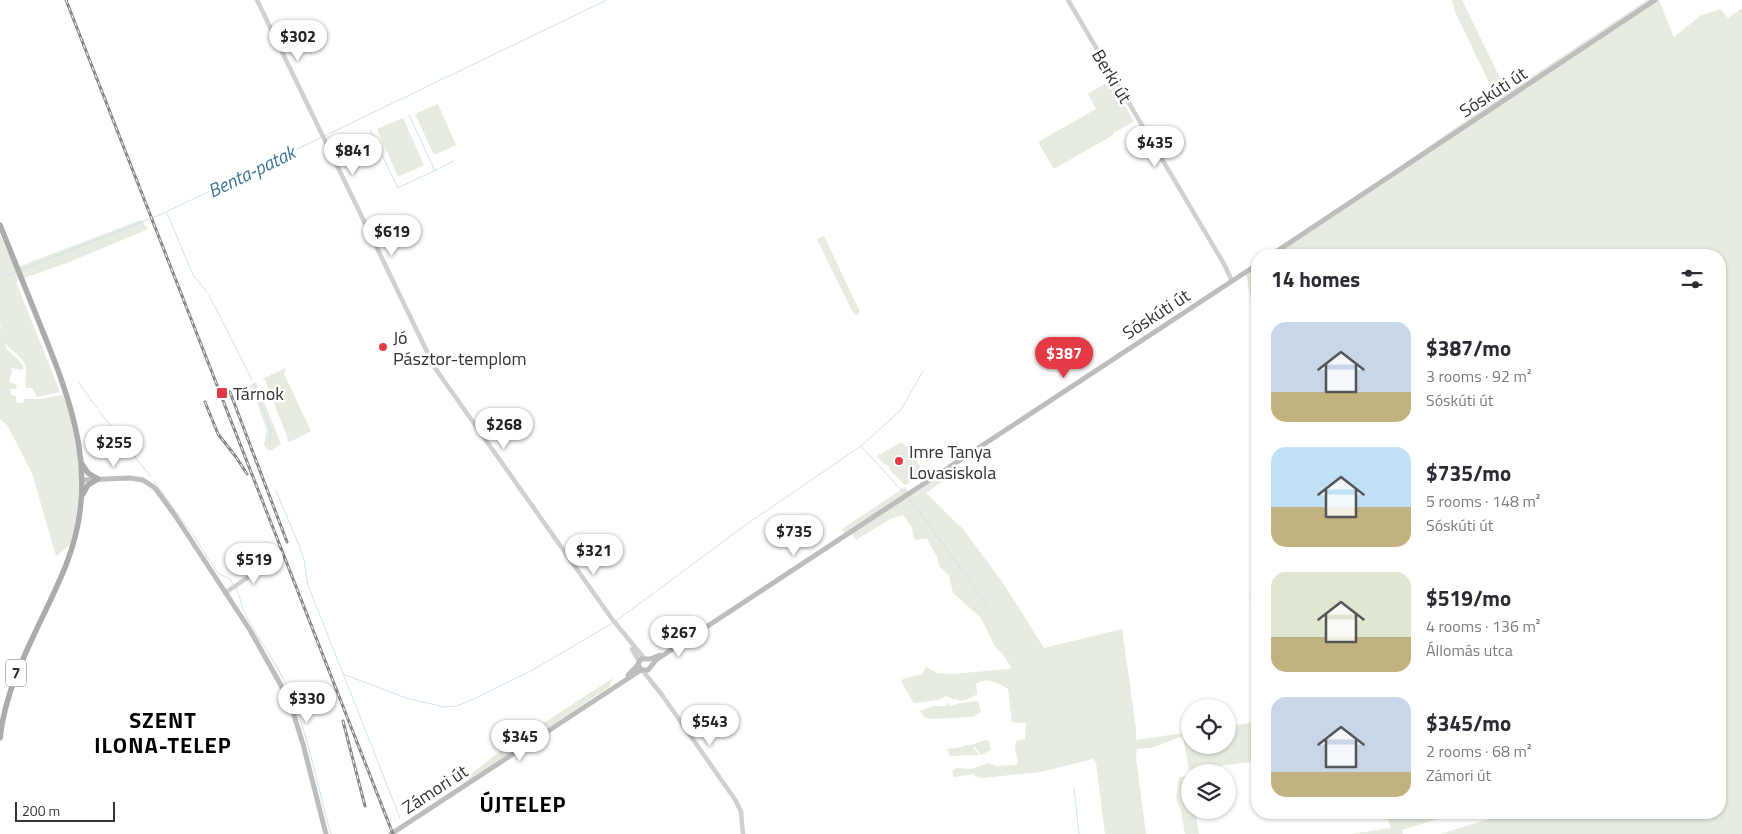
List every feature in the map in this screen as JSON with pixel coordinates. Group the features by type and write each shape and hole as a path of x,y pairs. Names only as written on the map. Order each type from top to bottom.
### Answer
{"main road":[{"name":"Sóskúti út","path":"1280,249 1655,0"},
{"name":"7","path":"0,225 68,396 79,441 82,463 82,495 78,524 71,549 48,606 15,675 4,714 0,738"},
{"name":"Sóskúti út","path":"642,671 1251,269"},
{"path":"82,463 88,473 98,480"},
{"path":"82,480 135,478 146,482 155,488 174,514 268,659 290,704 326,834"},
{"path":"82,495 88,485 98,480"},
{"name":"Sóskúti út","path":"638,663 646,658 654,657 695,635"},
{"path":"646,658 651,663 650,667"},
{"path":"638,663 642,671"},
{"name":"Zámori út","path":"618,684 638,663"},
{"name":"Zámori út","path":"391,834 618,684 642,671"}],"street":[{"path":"257,0 435,368 614,622 646,658"},
{"name":"Berki út","path":"1068,0 1224,264 1232,281"},
{"path":"225,593 272,561"},
{"path":"624,635 638,663"},
{"path":"650,667 662,695"},
{"path":"642,671 662,695 738,805 743,834"}],"shaded area":[{"path":"1452,0 1462,0 1505,88 1511,90 1647,0 1659,0 1674,37 1700,16 1720,9 1728,18 1742,8 1742,834 1440,834 1489,819 1726,819 1726,249 1277,249 1497,99 1455,12"},
{"path":"1111,80 1134,122 1054,169 1038,142 1096,109 1088,94"},
{"path":"438,104 456,145 434,155 415,114"},
{"path":"403,118 424,165 398,177 377,129"},
{"path":"141,220 148,229 67,263 21,279 16,272 19,280 16,282 60,392 37,397 32,388 26,388 25,364 5,343 6,348 23,365 23,370 11,368 12,372 9,382 17,385 16,389 10,389 11,395 16,396 17,403 23,403 24,399 40,399 62,395 69,408 76,440 79,476 73,536 66,548 56,556 32,473 7,425 0,419 0,235 15,268"},
{"path":"824,236 859,310 859,314 856,315 852,311 817,239"},
{"path":"1251,266 1251,301 1247,278 1243,272"},
{"path":"286,368 284,374 311,431 290,442 286,440 288,439 265,380 262,379"},
{"path":"256,382 281,444 272,450 268,450 264,445 267,430 254,395 252,395 248,386"},
{"name":"Imre Tanya Lovasiskola","path":"902,442 906,447 909,446 912,455 914,455 924,474 905,485 889,469 889,466 884,464 877,456"},
{"path":"953,468 956,472 926,493 963,529 1003,583 1044,648 1122,629 1136,728 1136,740 1181,733 1181,737 1151,748 1137,749 1136,758 1146,834 1105,834 1096,762 1093,759 1040,772 983,778 975,777 974,774 954,777 952,771 957,768 971,769 989,763 996,766 1016,765 1018,762 1015,749 1016,741 1025,739 1026,723 1012,722 1008,689 988,680 976,684 977,694 966,700 957,700 955,698 955,700 946,696 938,700 915,703 901,681 922,674 926,667 937,673 952,674 1010,669 1011,667 1002,653 995,647 981,618 953,593 949,575 939,566 938,558 927,538 916,540 913,536 912,527 903,515 892,518 856,540 850,530 844,533 842,529 905,487 911,495"},
{"path":"613,678 609,687 469,780 467,777 499,752"},
{"path":"978,701 981,712 973,717 928,719 920,711 933,706 946,706 947,702 950,706"},
{"path":"1251,723 1251,762 1234,764 1188,764 1186,754 1236,754 1236,725"},
{"path":"985,740 989,741 991,750 981,755 975,747 973,747 979,755 950,756 947,749 971,745"},
{"path":"1179,777 1181,777 1181,811 1176,798"},
{"path":"1182,819 1196,819 1199,834 1185,834"},
{"path":"1387,819 1438,819 1402,830 1403,834 1351,834 1391,828"}],"waterway":[{"name":"Benta-patak","path":"20,270 162,214 607,0"},
{"path":"409,115 435,171"},
{"path":"370,130 398,188 438,169"},
{"path":"440,168 454,161"},
{"path":"167,213 193,275 207,292"},
{"name":"Benta-patak","path":"0,283 16,272"},
{"path":"209,295 252,380"},
{"path":"616,621 744,526 861,446 901,410 923,371"},
{"path":"79,383 97,408"},
{"path":"254,385 271,431 269,444"},
{"path":"99,411 118,435"},
{"path":"120,438 151,477"},
{"path":"861,446 904,493"},
{"path":"154,481 190,531"},
{"path":"276,491 299,545 304,560 308,585 400,818"},
{"path":"907,496 988,606"},
{"path":"192,533 209,560"},
{"path":"211,562 218,573 230,579 233,584"},
{"path":"236,588 246,616 279,671 296,707 331,834"},
{"path":"343,674 406,698 444,707 456,706 529,672 613,623"},
{"path":"1074,788 1079,834"}],"railway":[{"path":"66,0 393,834"},
{"path":"230,392 287,542"},
{"path":"205,402 218,434 247,474"},
{"path":"343,721 365,806"}],"place":[{"name":"Jó Pásztor-templom","path":"383,347"},
{"name":"Tárnok","path":"222,393"},
{"name":"Imre Tanya Lovasiskola","path":"899,461"}],"district":[{"name":"SZENT ILONA-TELEP","path":"163,732"},
{"name":"ÚJTELEP","path":"523,804"}]}
